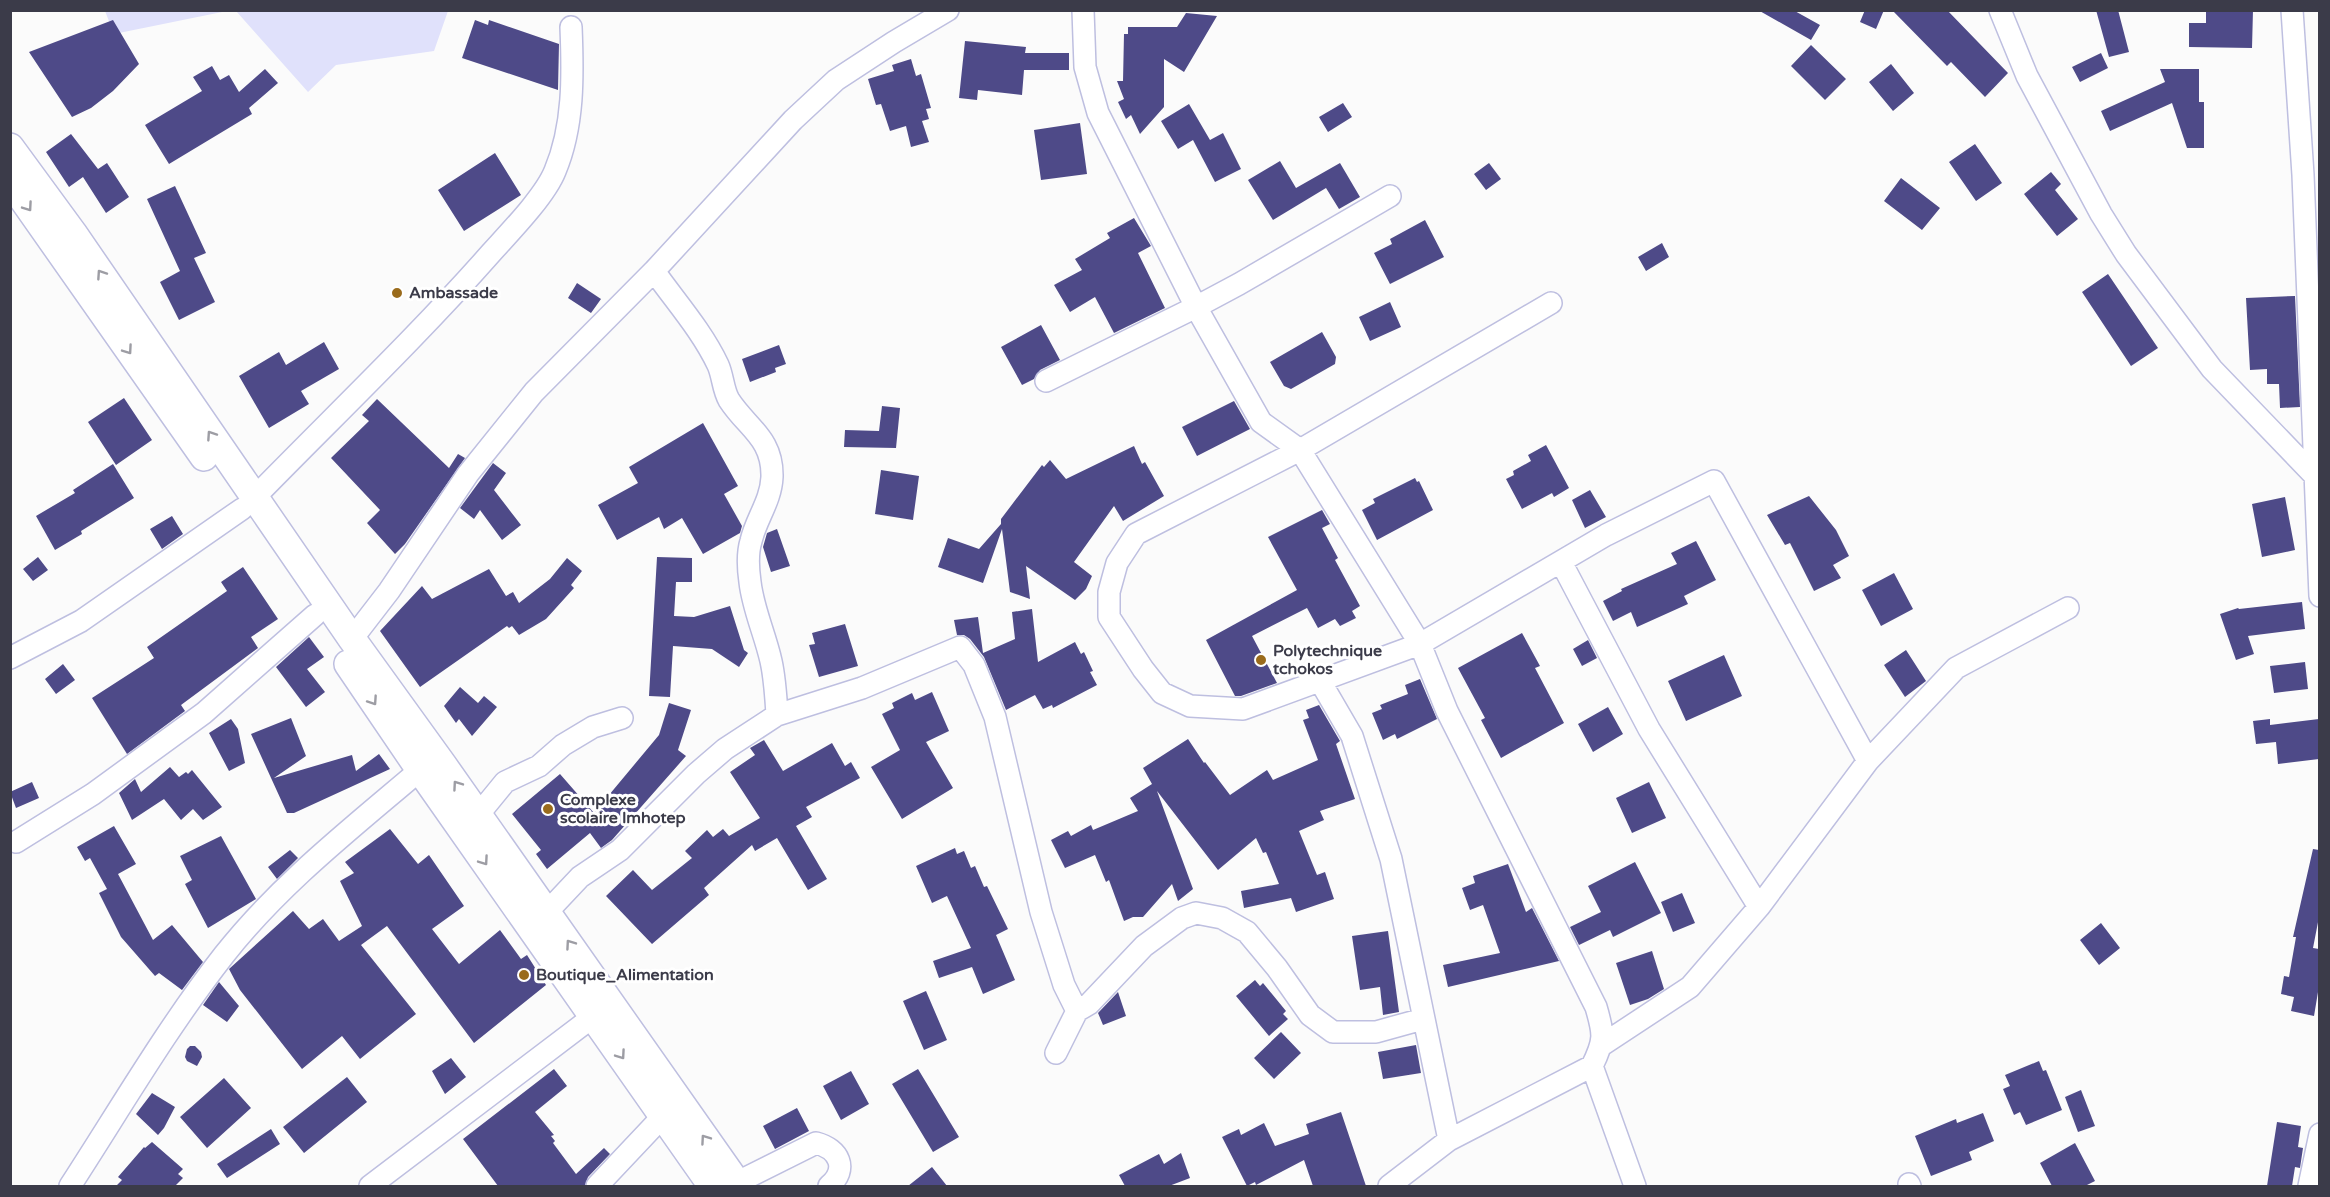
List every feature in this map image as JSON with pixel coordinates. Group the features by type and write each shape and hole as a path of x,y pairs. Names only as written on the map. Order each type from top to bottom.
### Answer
{"main road":[{"path":"10,147 73,233 248,503 315,615 420,770 664,1115 729,1185"},
{"path":"10,181 248,503 352,639 547,912 729,1185"}],"street":[{"path":"352,639 494,440 534,392 654,272 793,120 836,80 948,10"},
{"path":"1083,10 1085,67 1098,113 1196,307 1261,422 1300,450 1420,644 1447,711 1596,1007 1602,1027 1602,1046 1592,1066 1449,1140 1389,1186"},
{"path":"2000,10 2027,76 2101,214 2126,254 2212,369 2314,475"},
{"path":"2292,10 2303,175 2319,596"},
{"path":"10,658 81,621 248,503 464,284 525,214 554,174 563,150 569,115 573,67 571,27"},
{"path":"1046,381 1239,284 1390,196"},
{"path":"654,272 709,349 719,366 728,398 762,438 768,452 772,477 768,502 751,540 748,558 756,615 775,681 777,715"},
{"path":"1551,303 1300,450 1136,534 1117,563 1109,592 1109,617 1143,669 1162,693 1190,706 1243,709 1420,644 1606,535 1714,481 1868,761"},
{"path":"1560,562 1649,729 1760,907"},
{"path":"1602,1046 1690,987 1760,907 1868,761 1956,668 2068,608"},
{"path":"12,840 93,794 204,713 315,615"},
{"path":"547,912 580,877 620,850 696,774 725,749 777,715 862,688 960,647 974,665 995,717 1041,912 1064,985 1077,1011"},
{"path":"1320,681 1352,736 1382,828 1403,909 1423,1019 1449,1140"},
{"path":"478,815 505,782 539,766 563,745 593,727 622,718"},
{"path":"70,1186 154,1053 225,954 301,873 420,770"},
{"path":"1056,1053 1077,1011 1089,1004 1144,946 1182,918 1196,913 1222,918 1247,932 1278,968 1310,1016 1333,1032 1376,1032 1423,1019"},
{"path":"370,1186 594,1016"},
{"path":"1592,1066 1635,1186"},
{"path":"597,1186 664,1115"},
{"path":"2309,1186 2319,1134"},
{"path":"729,1185 816,1143 829,1146 838,1158 840,1167 835,1181 829,1186"}],"shaded area":[{"path":"105,11 227,11 114,34"},
{"path":"236,11 448,11 434,51 336,65 308,92"}],"building":[{"path":"1758,10 1793,10 1820,25 1811,40"},
{"path":"1865,10 1884,10 1876,29 1860,22"},
{"path":"1892,10 1947,10 2008,73 1985,97 1951,62 1947,66"},
{"path":"2096,10 2118,10 2129,52 2109,57"},
{"path":"2206,10 2253,10 2252,48 2189,47 2189,23 2206,23"},
{"path":"1186,13 1217,16 1184,72 1164,59 1164,107 1140,134 1131,115 1126,119 1118,102 1124,99 1117,81 1123,81 1124,34 1128,34 1128,27 1177,27"},
{"path":"113,20 139,64 113,91 91,108 72,117 29,52"},
{"path":"475,20 488,25 489,20 559,44 558,90 462,58"},
{"path":"965,41 1026,47 1025,53 1069,53 1069,70 1024,70 1022,95 978,90 977,100 959,98"},
{"path":"1811,45 1846,79 1825,100 1791,66"},
{"path":"2101,53 2108,68 2080,82 2072,67"},
{"path":"911,59 916,76 921,74 931,108 926,109 929,119 922,121 929,142 911,147 906,126 890,131 881,104 876,105 868,79 894,71 892,65"},
{"path":"1891,64 1914,93 1893,111 1869,82"},
{"path":"212,66 220,80 229,75 239,92 265,69 278,83 249,108 252,114 169,164 145,125 202,91 193,77"},
{"path":"2160,69 2199,69 2199,102 2204,102 2204,148 2187,148 2172,103 2110,131 2101,111 2165,82"},
{"path":"1343,103 1352,117 1328,132 1319,117"},
{"path":"1189,104 1210,140 1223,133 1241,169 1215,182 1193,140 1178,149 1161,121"},
{"path":"1080,123 1087,174 1041,180 1034,130"},
{"path":"71,134 98,169 107,163 129,197 106,213 83,177 69,187 46,152"},
{"path":"1975,144 2002,183 1976,201 1949,162"},
{"path":"495,153 521,195 464,231 438,190"},
{"path":"1280,161 1296,188 1340,163 1360,197 1339,209 1326,188 1273,220 1248,180"},
{"path":"1489,163 1501,179 1486,190 1474,174"},
{"path":"2051,172 2061,184 2055,190 2078,219 2057,236 2024,194"},
{"path":"1901,178 1940,208 1922,230 1884,201"},
{"path":"175,186 206,253 194,258 215,302 179,320 160,282 180,271 147,199"},
{"path":"1134,218 1151,246 1138,253 1165,308 1114,333 1095,297 1070,312 1054,285 1082,270 1075,259 1110,238 1107,233"},
{"path":"1425,220 1444,257 1390,284 1374,253 1392,244 1390,239"},
{"path":"1662,243 1669,257 1646,271 1638,257"},
{"path":"2108,274 2158,348 2131,366 2082,292"},
{"path":"577,283 601,299 591,313 568,298"},
{"path":"2295,296 2300,407 2280,408 2279,384 2267,384 2267,369 2250,370 2246,298"},
{"path":"1390,302 1401,327 1370,341 1359,317"},
{"path":"1041,325 1060,360 1040,370 1034,379 1022,385 1001,347"},
{"path":"1322,332 1336,357 1335,364 1291,389 1284,386 1270,362"},
{"path":"324,342 339,369 301,391 309,404 269,428 239,376 279,352 286,365"},
{"path":"779,345 786,364 775,368 776,372 750,382 742,359"},
{"path":"124,398 152,440 116,465 88,422"},
{"path":"377,399 449,468 458,454 465,458 405,544 395,554 367,523 380,510 331,458 369,421 362,415"},
{"path":"1234,401 1250,429 1197,456 1182,427"},
{"path":"882,406 900,408 896,448 844,447 845,430 879,431"},
{"path":"703,423 738,486 724,494 742,526 740,533 703,554 682,518 664,529 659,517 617,540 598,505 638,483 629,467"},
{"path":"1546,445 1569,488 1554,497 1552,493 1522,509 1506,479 1514,475 1513,471 1531,461 1528,455"},
{"path":"1134,446 1142,464 1145,462 1164,496 1123,521 1114,506 1074,562 1092,576 1086,589 1075,600 1026,566 1030,599 1010,592 1002,529 983,583 938,567 948,538 979,549 1001,524 1001,519 1042,465 1044,467 1050,460 1066,479"},
{"path":"493,463 506,473 494,490 521,525 502,540 480,510 474,519 460,508"},
{"path":"113,464 134,498 55,550 36,516 75,493 73,490"},
{"path":"881,470 919,476 913,520 875,514"},
{"path":"1415,478 1417,482 1419,481 1433,510 1377,540 1362,510 1375,503 1373,499"},
{"path":"1590,490 1606,517 1585,528 1572,500"},
{"path":"1809,496 1836,530 1849,556 1833,565 1841,578 1814,591 1790,543 1785,545 1767,515"},
{"path":"2285,497 2295,550 2262,557 2252,504"},
{"path":"1322,510 1330,524 1322,528 1338,558 1335,560 1360,606 1352,611 1356,618 1340,626 1335,619 1318,628 1307,608 1252,636 1277,683 1235,696 1206,640 1297,590 1268,537"},
{"path":"172,516 183,534 162,549 150,529"},
{"path":"777,529 790,566 771,572 763,547 767,533"},
{"path":"1696,541 1716,580 1684,596 1688,604 1637,627 1631,612 1613,621 1603,601 1622,591 1621,589 1677,564 1671,553"},
{"path":"38,557 48,570 33,581 23,569"},
{"path":"657,557 692,558 692,582 676,582 674,616 694,617 730,606 744,650 748,653 739,667 712,649 673,646 670,697 649,696"},
{"path":"567,558 582,571 571,585 574,588 546,619 519,635 512,626 509,628 507,626 420,687 380,631 422,586 432,599 489,569 506,596 513,592 519,603 550,579"},
{"path":"243,567 278,619 251,637 258,648 181,705 185,711 127,754 92,698 154,658 147,647 227,591 221,582"},
{"path":"1894,573 1913,609 1881,626 1862,590"},
{"path":"2302,602 2305,629 2248,636 2254,654 2236,660 2220,614 2238,608"},
{"path":"1032,609 1038,662 1075,642 1081,654 1084,652 1097,685 1053,708 1052,705 1043,709 1035,695 1006,710 984,657 970,639 964,635 957,635 954,620 978,617 983,653 1015,639 1012,612"},
{"path":"845,624 858,666 819,677 809,645 815,644 812,633"},
{"path":"1522,633 1540,666 1535,668 1564,723 1501,758 1481,720 1485,718 1458,668"},
{"path":"309,637 324,657 307,669 325,692 306,707 276,667"},
{"path":"1588,640 1597,658 1582,666 1573,649"},
{"path":"1906,650 1926,681 1905,697 1884,665"},
{"path":"1724,655 1742,696 1686,721 1668,681"},
{"path":"2305,662 2308,689 2274,693 2270,666"},
{"path":"63,664 75,680 56,694 45,679"},
{"path":"1420,679 1437,719 1397,739 1395,734 1383,740 1372,713 1382,709 1380,705 1408,694 1405,685"},
{"path":"460,687 478,703 484,696 497,707 472,736 459,719 456,723 444,706"},
{"path":"932,692 949,731 926,742 953,788 902,819 871,767 900,750 882,714 894,708 892,703 912,693 915,700"},
{"path":"669,703 691,710 678,750 686,756 612,840 601,848 590,833 547,869 536,854 541,850 512,814 560,774 594,813 659,735"},
{"path":"1319,705 1340,741 1336,744 1355,799 1320,811 1324,820 1299,831 1317,875 1325,872 1334,899 1296,912 1291,898 1244,908 1241,891 1279,884 1266,852 1263,853 1256,838 1218,870 1157,791 1193,889 1178,901 1172,884 1143,917 1133,917 1124,921 1109,880 1106,882 1095,855 1065,868 1051,840 1068,831 1071,836 1091,825 1093,830 1138,811 1130,798 1152,784 1143,768 1188,739 1230,795 1267,770 1273,780 1318,760 1303,720 1309,718 1306,710"},
{"path":"1608,707 1623,734 1593,752 1578,724"},
{"path":"291,718 306,756 274,778 352,755 356,771 379,754 390,769 294,813 287,813 251,734"},
{"path":"231,719 238,729 245,763 229,771 209,733"},
{"path":"2270,719 2270,725 2319,719 2319,759 2278,764 2276,742 2256,744 2253,721"},
{"path":"764,740 783,771 832,743 845,766 851,762 860,778 806,807 812,817 796,826 827,879 808,890 777,838 755,851 752,845 704,888 709,895 652,944 606,896 633,870 652,890 692,858 685,851 707,830 713,837 723,829 729,836 760,818 730,772 755,755 750,748"},
{"path":"170,767 179,777 192,770 222,807 203,820 193,809 181,820 164,799 132,820 119,793 135,779 141,792"},
{"path":"32,782 39,798 16,808 10,792"},
{"path":"1649,782 1666,818 1632,833 1616,798"},
{"path":"114,826 136,864 118,874 153,940 172,925 203,962 182,990 159,973 155,976 121,937 99,893 107,889 90,858 85,861 77,847"},
{"path":"390,829 418,864 429,855 464,906 432,929 459,964 500,930 521,959 527,955 546,985 474,1043 387,926 361,945 416,1014 360,1059 342,1036 302,1069 240,990 229,969 293,911 309,929 323,919 339,941 362,926 340,881 354,873 345,862"},
{"path":"221,836 256,899 208,928 185,884 192,880 180,856"},
{"path":"955,848 957,854 964,851 971,868 975,866 1008,929 996,935 1015,980 983,994 972,967 939,978 933,961 971,948 947,896 932,903 916,866"},
{"path":"2313,849 2319,850 2319,917 2313,948 2319,949 2319,986 2314,1016 2291,1011 2294,997 2281,994 2284,976 2289,977 2296,937 2293,937"},
{"path":"290,850 298,858 277,879 268,867"},
{"path":"1635,862 1661,913 1613,937 1610,930 1579,945 1570,927 1601,912 1588,886"},
{"path":"1508,864 1526,912 1532,908 1559,961 1448,987 1443,965 1500,953 1483,905 1470,910 1462,888 1475,883 1473,876"},
{"path":"1682,893 1695,923 1673,932 1661,902"},
{"path":"2101,923 2120,948 2099,965 2080,940"},
{"path":"1388,931 1399,1012 1383,1015 1380,987 1360,990 1352,936"},
{"path":"1652,951 1664,989 1648,999 1630,1005 1616,963"},
{"path":"1255,980 1260,986 1263,983 1286,1011 1283,1014 1288,1019 1269,1036 1236,996"},
{"path":"219,982 239,1006 227,1022 203,1005"},
{"path":"926,991 947,1040 924,1050 903,1001"},
{"path":"1118,992 1126,1016 1103,1025 1098,1013"},
{"path":"1281,1032 1301,1053 1274,1079 1254,1058"},
{"path":"1416,1045 1421,1073 1383,1079 1378,1052"},
{"path":"190,1046 195,1046 201,1052 202,1057 197,1066 187,1061 185,1057"},
{"path":"451,1058 466,1077 445,1094 432,1071"},
{"path":"2039,1061 2043,1071 2046,1070 2062,1110 2026,1125 2020,1112 2014,1115 2003,1089 2010,1086 2005,1075"},
{"path":"554,1069 567,1086 535,1112 554,1135 551,1136 555,1141 553,1143 576,1174 604,1148 610,1154 588,1177 585,1186 498,1186 463,1139"},
{"path":"918,1069 959,1137 933,1152 892,1084"},
{"path":"851,1071 869,1104 841,1120 823,1086"},
{"path":"347,1077 367,1102 304,1153 283,1127"},
{"path":"224,1078 251,1108 207,1148 180,1117"},
{"path":"2081,1090 2095,1126 2078,1132 2065,1097"},
{"path":"152,1093 175,1107 158,1135 136,1114"},
{"path":"797,1108 809,1131 775,1149 763,1126"},
{"path":"1341,1112 1366,1186 1313,1186 1304,1160 1256,1185 1255,1182 1247,1186 1222,1137 1239,1129 1241,1135 1264,1123 1275,1146 1309,1134 1306,1124"},
{"path":"1983,1113 1994,1141 1969,1152 1972,1160 1931,1176 1915,1136 1956,1119 1957,1123"},
{"path":"2277,1122 2301,1126 2298,1147 2303,1148 2300,1168 2295,1167 2292,1186 2267,1186"},
{"path":"271,1129 280,1144 227,1178 217,1164"},
{"path":"152,1142 183,1169 178,1174 183,1178 175,1186 116,1186 122,1180 118,1177 144,1147"},
{"path":"2075,1143 2095,1181 2085,1186 2052,1186 2040,1163"},
{"path":"1181,1153 1190,1178 1169,1186 1125,1186 1119,1175 1159,1154 1164,1164"},
{"path":"932,1167 947,1186 908,1186"}],"place":[{"name":"Ambassade","path":"397,293"},
{"name":"Polytechnique tchokos","path":"1261,660"},
{"name":"Complexe scolaire Imhotep","path":"548,809"},
{"name":"Boutique_Alimentation","path":"524,975"}]}
